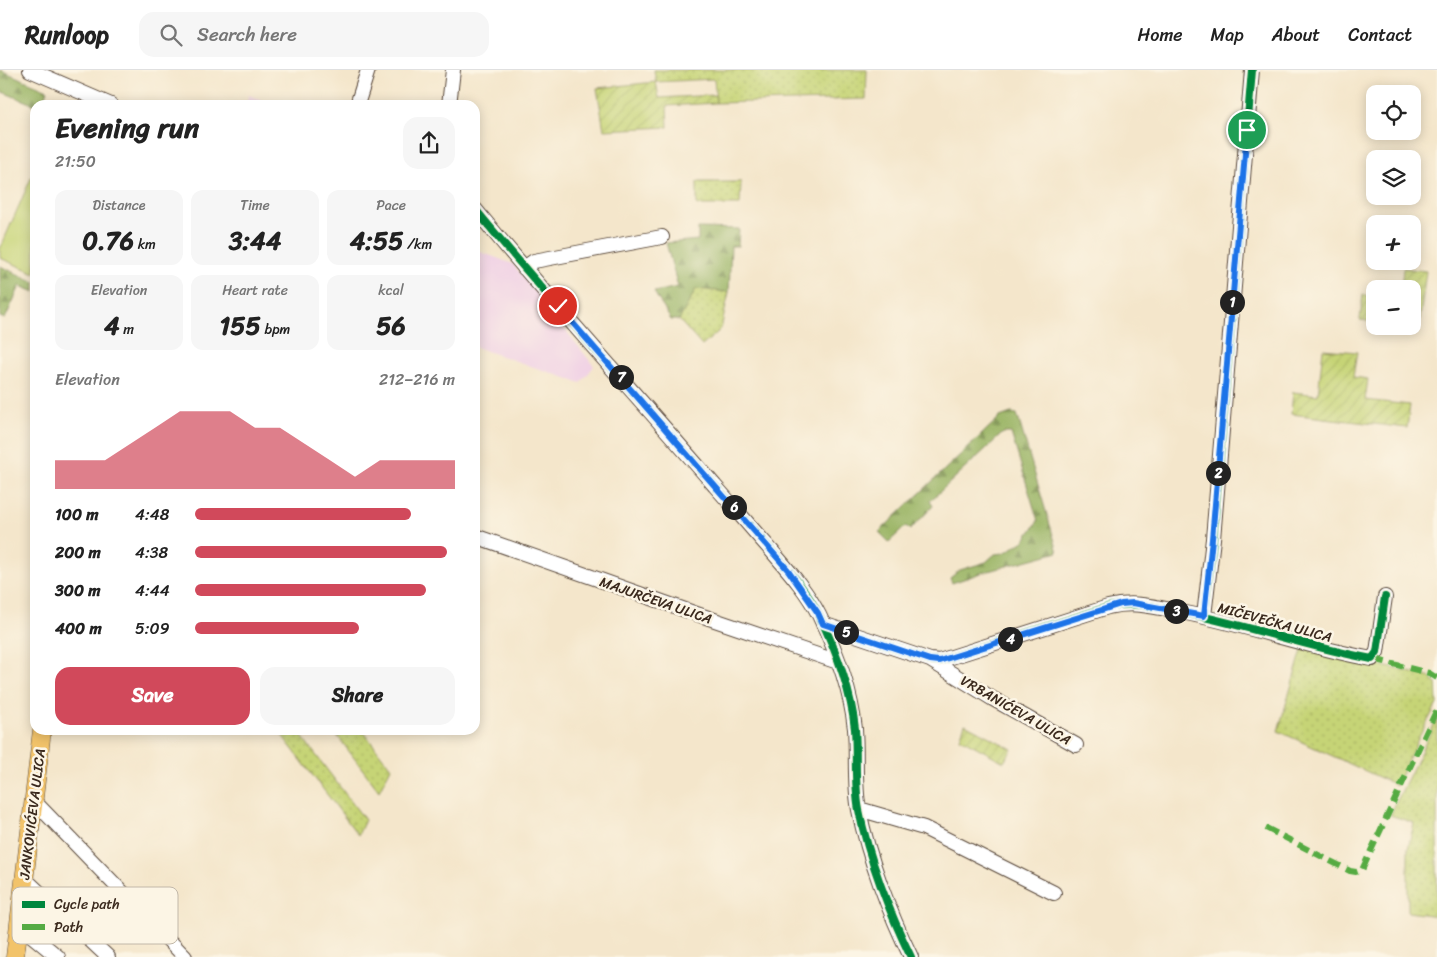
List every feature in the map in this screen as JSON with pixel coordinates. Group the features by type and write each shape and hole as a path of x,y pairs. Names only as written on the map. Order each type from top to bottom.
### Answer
{"main road":[{"name":"JANKOVIĆEVA ULICA","path":"23,887 41,735"},
{"name":"JANKOVIĆEVA ULICA","path":"15,957 16,944"}],"street":[{"path":"30,70 99,100"},
{"path":"359,100 368,70"},
{"path":"450,100 453,70"},
{"path":"1204,616 1212,547 1252,70"},
{"path":"480,215 788,570 818,613 838,662 852,711 859,808 876,872 911,957"},
{"path":"524,268 534,261 662,237"},
{"name":"MAJURČEVA ULICA","path":"480,538 694,614 838,662"},
{"name":"MIČEVEČKA ULICA","path":"823,624 930,660 939,661 1121,604 1133,603 1204,616 1372,659 1377,652 1385,597"},
{"name":"VRBANIĆEVA ULICA","path":"930,660 993,699 1076,745"},
{"path":"33,800 117,887"},
{"path":"859,808 924,828 1054,893"},
{"path":"24,878 34,887"},
{"path":"42,944 58,957"},
{"path":"94,944 108,957"},
{"path":"172,944 185,957"}],"shaded area":[{"path":"249,95 260,100 247,100"},
{"path":"480,252 513,264 594,366 581,383 480,349"}],"green space":[{"path":"0,70 48,90 44,100 30,100 30,103 0,91"},
{"path":"654,70 867,70 866,99 716,103 714,79 656,82"},
{"path":"656,82 659,98 715,95 716,103 667,106 668,127 604,130 597,88"},
{"path":"30,180 30,271 0,258 0,249"},
{"path":"697,182 741,182 740,205 697,205"},
{"path":"698,228 739,229 738,246 731,246 729,292 696,289 679,320 671,320 654,292 678,287 666,243 698,240"},
{"path":"0,266 30,280 30,290 20,286 5,319 0,317"},
{"path":"1403,270 1426,271 1421,310 1421,280 1402,280"},
{"path":"696,288 729,292 721,329 702,346 679,320"},
{"path":"1363,295 1366,296 1366,321 1360,320"},
{"path":"1323,349 1357,352 1353,377 1368,379 1365,400 1410,405 1407,428 1291,414 1293,392 1318,395"},
{"path":"1011,413 1017,414 1058,552 952,583 950,578 960,570 986,562 995,554 1004,553 1024,541 1038,521 1011,433 1003,433 930,501 933,506 910,530 906,526 889,542 879,532 1000,417"},
{"path":"1303,647 1430,677 1436,683 1437,704 1396,785 1278,731"},
{"path":"1437,719 1437,916 1408,912 1408,849 1414,823 1390,815"},
{"path":"965,724 1012,749 1004,762 960,738"},
{"path":"282,735 301,735 365,820 358,835"},
{"path":"337,735 366,735 391,768 379,791"}],"marked path":[{"path":"1375,657 1381,661 1429,673 1437,678"},
{"path":"1266,828 1350,871 1362,870 1437,709"}],"cycle path":[{"path":"1204,616 1213,539 1252,70"},
{"path":"480,215 797,581 814,606 837,656 850,700 855,729 857,800 868,847 895,922 911,957"},
{"path":"823,624 930,660 939,661 1108,607 1134,604 1201,616 1322,648 1372,659 1377,652 1385,597"}],"route":[{"path":"558,306 788,570 804,591 823,624 930,660 939,661 1121,604 1133,603 1204,616 1207,600 1247,130"}]}
